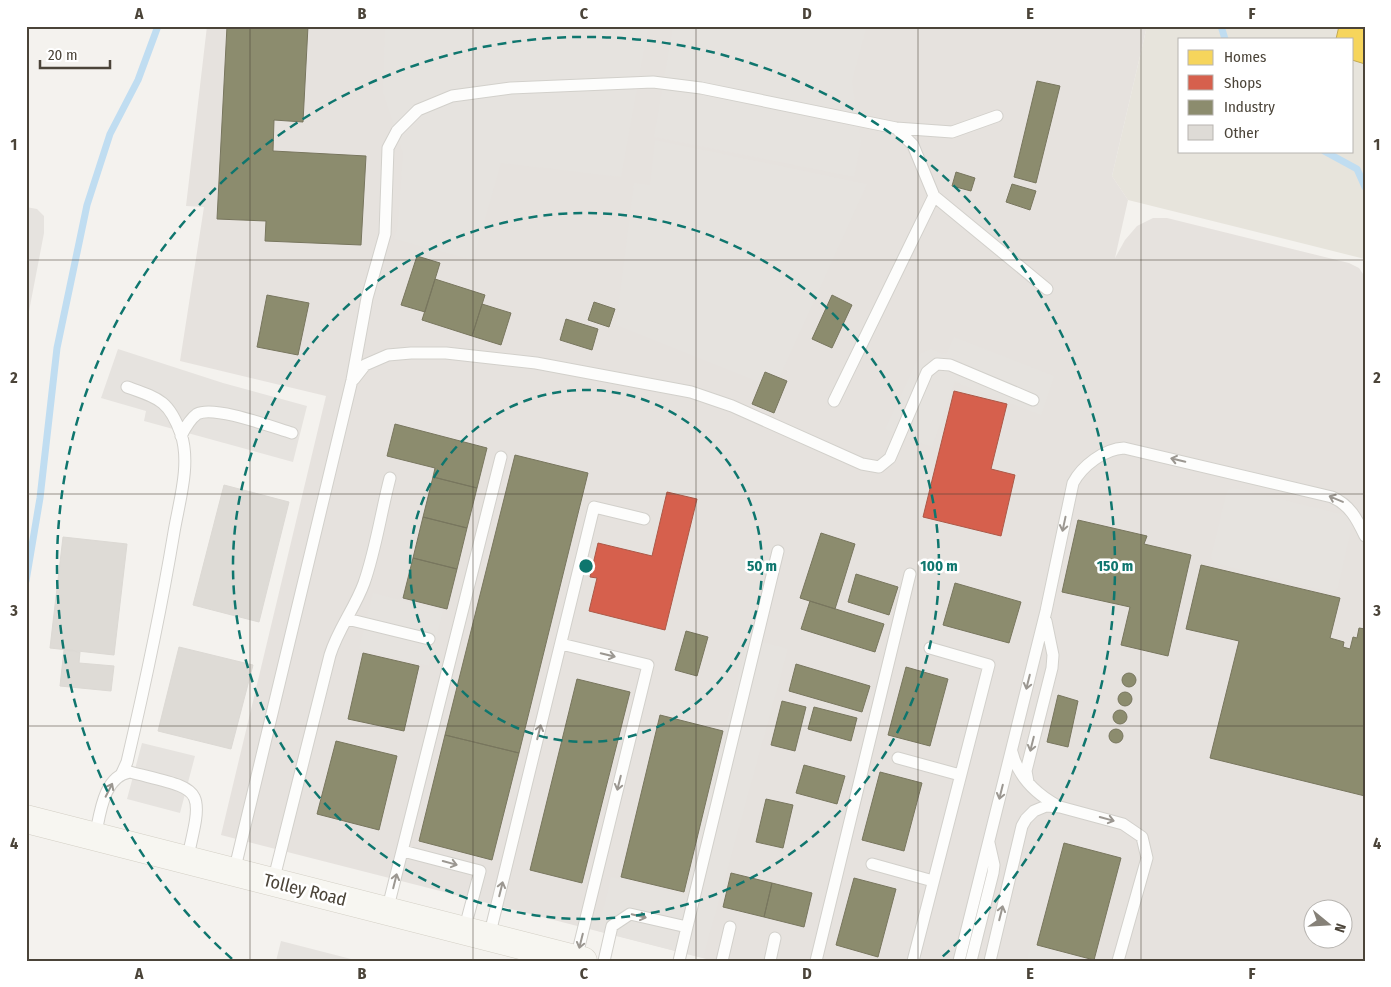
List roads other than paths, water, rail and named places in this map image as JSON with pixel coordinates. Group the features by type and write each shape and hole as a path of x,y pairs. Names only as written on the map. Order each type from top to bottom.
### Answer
{"main road":[{"name":"Tolley Road","path":"26,819 579,960"}],"lane":[{"path":"234,872 352,380 367,298 385,234 388,148 397,131 418,110 452,96 511,88 653,82 702,88 896,128 952,132 998,116"},
{"path":"896,128 913,145 934,196 1048,289"},
{"path":"834,401 934,196"},
{"path":"352,380 365,365 388,355 446,353 536,363 691,392 732,406 862,464 879,467 890,458 927,372 938,364 950,365 1033,400"},
{"path":"95,836 105,795 113,781 122,773 127,762 156,638 183,474 181,436 172,415 159,399 127,387"},
{"path":"181,436 186,425 197,414 211,410 292,432"},
{"path":"959,961 1046,611 1073,483 1079,472 1114,448 1124,448 1332,497 1343,502 1351,509 1365,536"},
{"path":"387,911 501,457"},
{"path":"273,882 330,655 336,636 347,619 365,580 390,478"},
{"path":"477,934 561,644 594,507 644,520"},
{"path":"678,961 778,551"},
{"path":"816,961 910,574"},
{"path":"1028,782 1026,771 1052,668 1053,655 1046,611"},
{"path":"347,619 428,639"},
{"path":"561,644 648,665 579,960"},
{"path":"913,961 989,665 930,648"},
{"path":"1011,750 1014,763 1028,782 1047,800 1060,807"},
{"path":"898,758 960,775"},
{"path":"122,773 130,772 183,786 193,792 197,804 197,814 187,860"},
{"path":"990,961 1026,818 1046,806 1060,807 1123,824 1142,837 1147,858 1118,961"},
{"path":"972,961 993,873 990,834"},
{"path":"403,851 480,871 477,934"},
{"path":"872,864 933,881"},
{"path":"604,961 612,926 630,914 687,927"},
{"path":"722,961 730,927"},
{"path":"770,961 776,938"}],"waterway":[{"path":"26,581 40,498 57,348 87,205 110,134 138,80 158,26"},
{"path":"1221,26 1225,38"},
{"path":"1326,152 1357,169 1365,187"}]}
